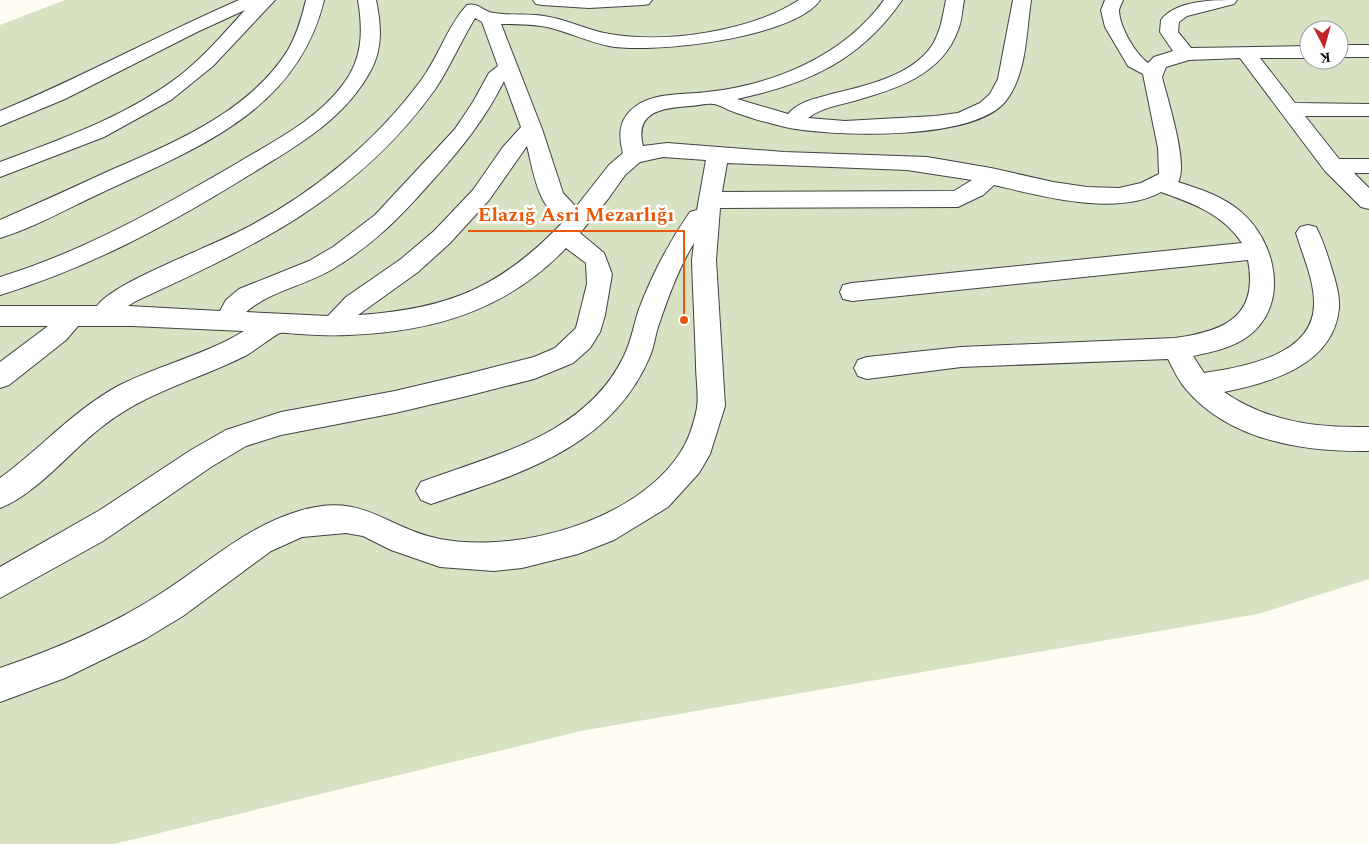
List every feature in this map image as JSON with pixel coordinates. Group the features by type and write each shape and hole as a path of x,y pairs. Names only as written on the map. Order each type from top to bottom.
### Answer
{"lane":[{"path":"0,118 58,95 190,28 254,0"},
{"path":"0,170 102,129 151,104 200,68 266,0"},
{"path":"0,230 183,146 238,113 264,90 296,51 310,23 315,0"},
{"path":"0,286 63,264 132,231 221,183 315,122 343,97 362,70 371,43 368,0"},
{"path":"542,0 589,3 643,0"},
{"path":"473,9 540,20 611,40 677,40 747,28 789,14 811,0"},
{"path":"635,156 630,129 632,122 644,110 660,104 716,97 783,79 828,59 845,49 872,27 893,0"},
{"path":"794,120 800,111 820,103 879,88 895,82 923,65 943,42 948,30 954,0"},
{"path":"716,97 728,103 794,120 850,128 941,122 979,112 997,99 1007,83 1022,0"},
{"path":"1114,0 1110,10 1114,27 1135,62 1142,68 1153,71"},
{"path":"1186,55 1169,32 1170,20 1181,12 1228,0"},
{"path":"0,583 96,529 213,451 236,438 278,424 383,405 536,367 563,356 582,340 588,332 598,290 600,269 596,257 573,226 566,212 552,195 532,129 509,68 473,9"},
{"path":"104,316 110,307 127,294 264,229 306,203 345,172 394,125 416,100 444,60 463,22 473,9"},
{"path":"1349,51 1369,51"},
{"path":"0,316 228,319 334,326 394,322 442,311 477,299 501,288 573,226 620,166 635,156 660,150 806,161 928,164 991,175 1023,185 1115,196 1141,193 1162,184 1170,177 1169,148 1152,77 1153,71 1160,62 1186,55 1299,52"},
{"path":"1246,53 1332,166 1369,201"},
{"path":"228,319 235,307 248,296 317,267 341,253 383,221 462,134 483,103 496,77 509,68"},
{"path":"1289,110 1369,110"},
{"path":"334,326 342,314 358,300 399,273 445,235 482,193 510,150 521,137 532,129"},
{"path":"0,685 53,666 134,628 172,606 260,542 300,524 323,520 367,523 402,540 433,551 467,556 494,557 532,552 578,540 603,530 658,498 689,464 702,439 711,406 704,260 709,208 718,155"},
{"path":"1332,166 1369,166"},
{"path":"432,491 530,456 574,431 612,397 630,370 637,355 656,295 687,232 709,208 958,199 975,190 991,175"},
{"path":"867,368 961,357 1175,348 1202,345 1220,340 1249,321 1256,311 1263,288 1262,263 1258,250 1242,226 1218,207 1205,199 1162,184"},
{"path":"1199,385 1271,370 1302,352 1312,341 1325,314 1327,300 1308,233"},
{"path":"852,292 1258,250"},
{"path":"0,377 57,333 72,316"},
{"path":"0,494 47,460 98,414 126,395 229,352 261,335 275,322"},
{"path":"1175,348 1199,385 1221,404 1248,421 1310,436 1348,440 1369,438"}],"green space":[{"path":"65,0 1369,0 1369,579 1258,614 581,731 114,844 0,844 0,25"}],"place":[{"name":"Elazığ Asri Mezarlığı","path":"684,320"}]}
